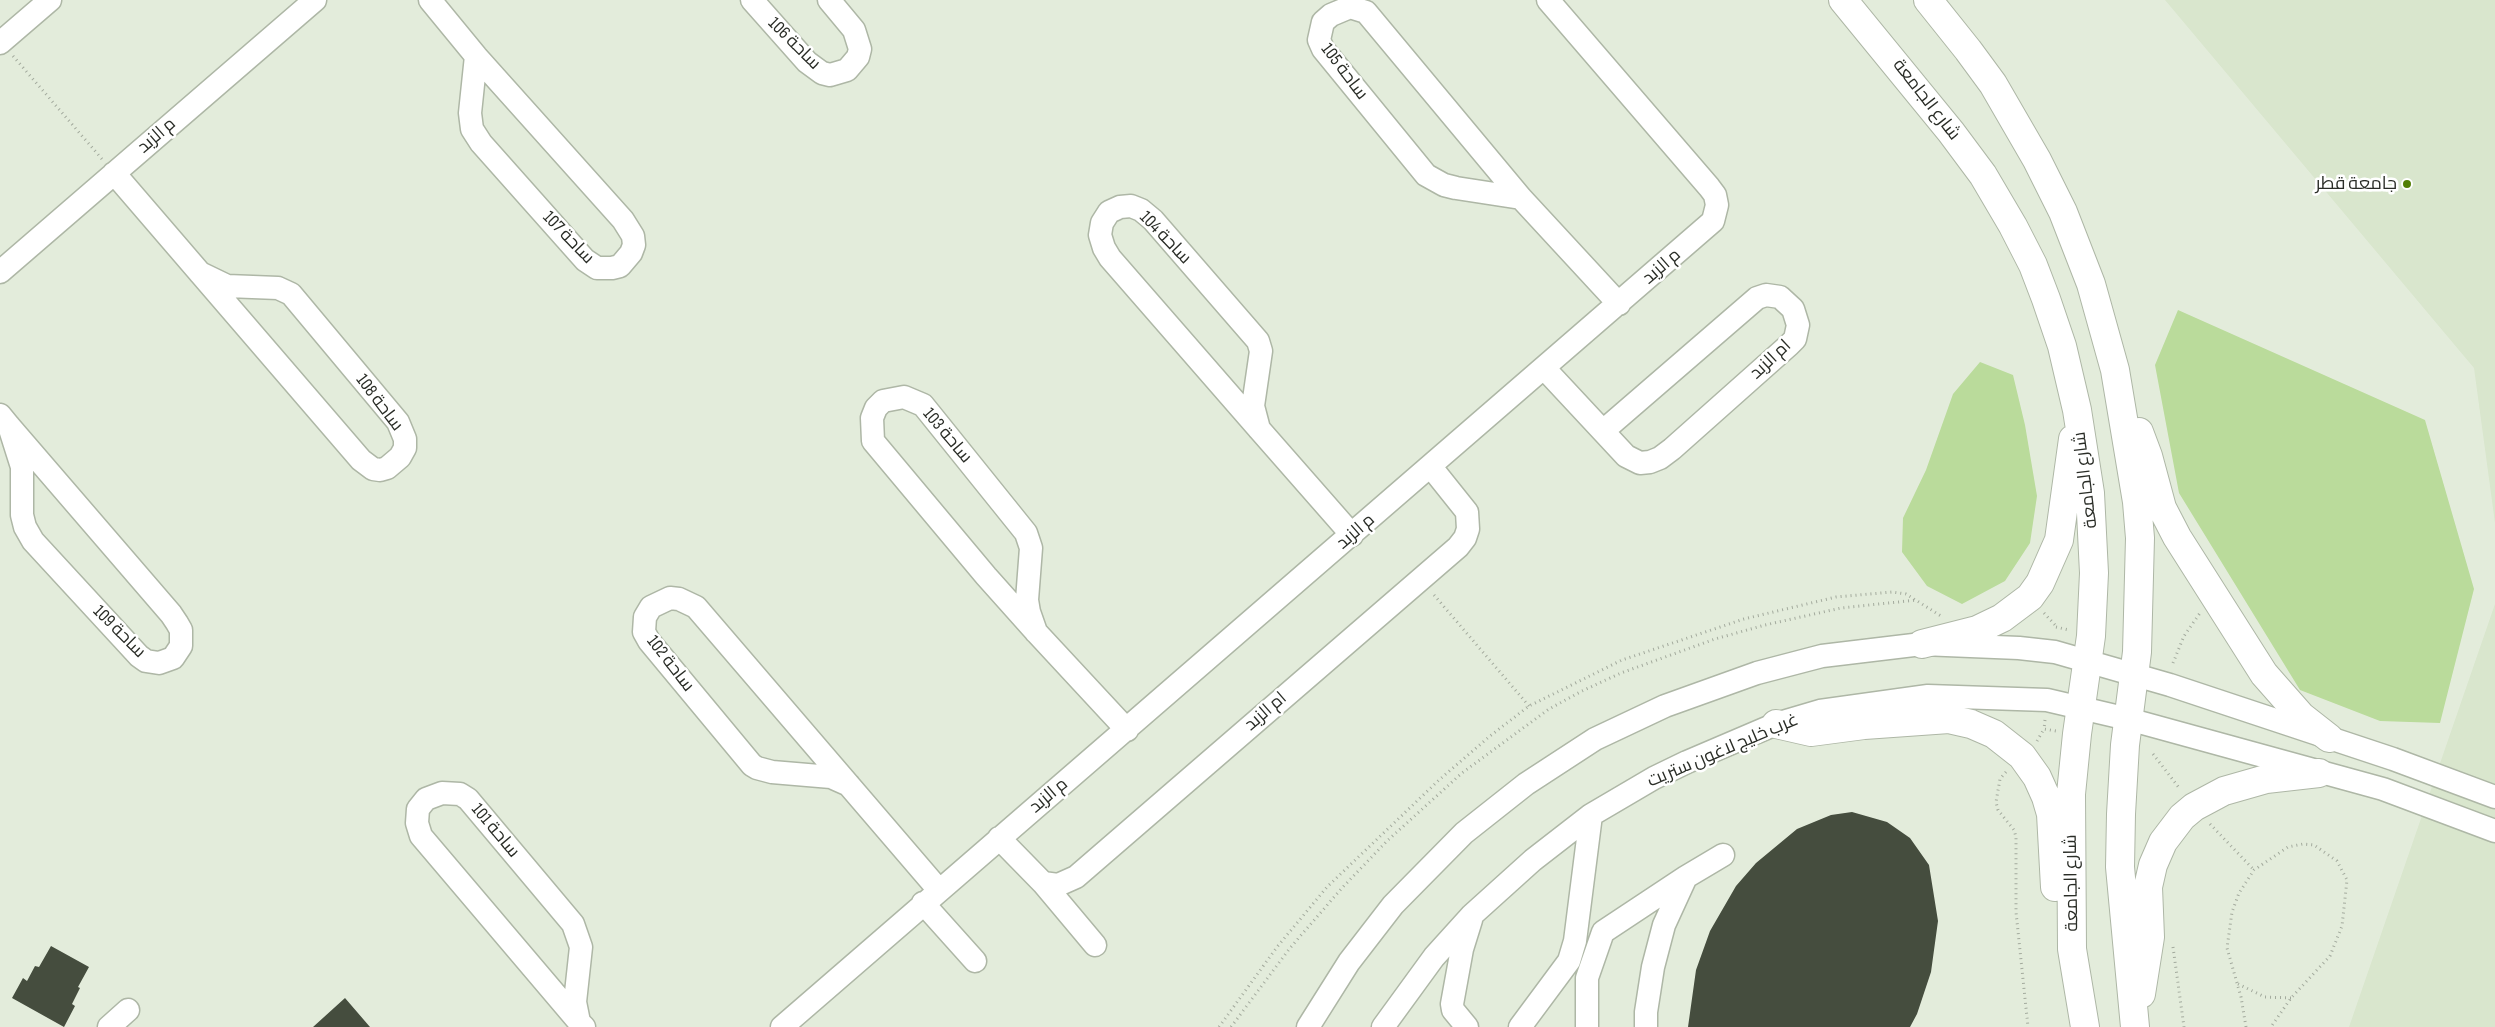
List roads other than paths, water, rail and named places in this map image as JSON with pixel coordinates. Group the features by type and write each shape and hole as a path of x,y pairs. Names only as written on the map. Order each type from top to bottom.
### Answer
{"main road":[{"name":"شارع الجامعة","path":"1843,0 1951,132 1983,175 2033,265 2062,346 2077,410 2090,493 2093,534 2094,573 2089,660 2081,706 2071,794 2072,949 2084,1027"},
{"path":"1928,0 1993,84 2037,160 2063,212 2090,284 2115,370 2137,502 2140,538 2137,652 2128,719 2121,814 2120,867 2134,1021"},
{"path":"2122,406 2137,427 2148,456 2162,508 2177,537 2264,674 2286,700 2329,738"},
{"path":"1922,644 1977,630 2002,618 2030,597 2040,583 2059,540 2077,410"},
{"path":"1776,724 1811,732 1864,725 1949,719 1971,724 1994,734 2022,756 2037,777 2051,814 2052,873 2063,921 2072,949"},
{"path":"2134,1021 2144,985 2150,937 2148,887 2153,865 2163,842 2182,817 2194,807 2224,791 2249,784 2319,773"}],"street":[{"path":"1,43 50,0"},
{"name":"م الزبد","path":"0,272 315,0"},
{"name":"ساحة 107","path":"430,0 476,56 628,228 634,245 632,253 620,266 596,268 585,260 481,143 472,129 470,113 476,56"},
{"name":"ساحة 106","path":"752,0 807,62 822,73 830,75 847,70 858,57 860,49 854,30 829,0"},
{"name":"م الزبد","path":"782,1027 931,896 1127,730 1713,221 1717,205 1716,195 1548,0"},
{"name":"ساحة 105","path":"1521,198 1456,188 1444,185 1426,175 1323,49 1319,40 1323,22 1335,12 1350,7 1366,12 1521,198 1619,304"},
{"name":"ساحة 108","path":"114,173 200,273 367,466 373,469 387,468 400,457 405,448 405,439 398,422 291,294 278,288 228,286 200,273"},
{"name":"ساحة 104","path":"1259,429 1254,406 1261,350 1258,341 1153,220 1141,210 1131,206 1120,206 1109,212 1102,223 1100,235 1104,248 1110,258 1259,429 1352,535"},
{"name":"ام الزبد","path":"1544,368 1602,431 1633,460 1640,463 1660,458 1795,339 1798,325 1793,309 1780,297 1766,295 1757,298 1602,431"},
{"name":"ساحة 103","path":"1036,632 1028,606 1031,548 1026,533 922,405 904,398 883,401 876,408 872,418 873,441 986,576 1036,632 1127,730"},
{"name":"ساحة 109","path":"5,420 177,623 182,638 181,646 173,658 159,663 146,661 139,656 34,541 22,515 22,467 5,420"},
{"name":"ام الزبد","path":"1043,883 1058,885 1076,877 1458,547 1465,538 1468,529 1467,512 1430,467"},
{"name":"ساحة 102","path":"849,785 831,777 772,772 756,768 649,641 644,632 645,617 652,607 670,598 680,599 696,606 849,785 931,896 975,961"},
{"path":"1308,1027 1370,932 1426,870 1494,807 1564,758 1595,739 1665,706 1757,673 1822,656 1922,644 2019,648 2055,652 2134,674 2329,738 2495,797"},
{"name":"غرب خليج لاغون ستريت","path":"1383,1027 1434,956 1472,915 1533,860 1591,815 1662,774 1776,724 1820,711 1928,696 2027,698 2081,706 2382,789 2495,831"},
{"path":"2423,804 2434,774"},
{"name":"ساحة 101","path":"442,793 460,794 468,799 573,924 581,947 575,1002 581,1024 421,836 417,823 418,809 426,799 442,793"},
{"path":"1520,1027 1569,961 1575,941 1591,815"},
{"path":"999,838 1043,883 1095,945"},
{"path":"1587,1027 1587,978 1598,940 1609,926 1723,855"},
{"path":"1646,1027 1646,1012 1653,967 1664,925 1686,877"},
{"path":"1629,913 1664,925"},
{"path":"1467,1027 1453,1010 1452,1004 1462,950 1472,915"},
{"path":"109,1027 128,1010"}],"place":[{"name":"جامعة قطر","path":"2407,184"}]}
